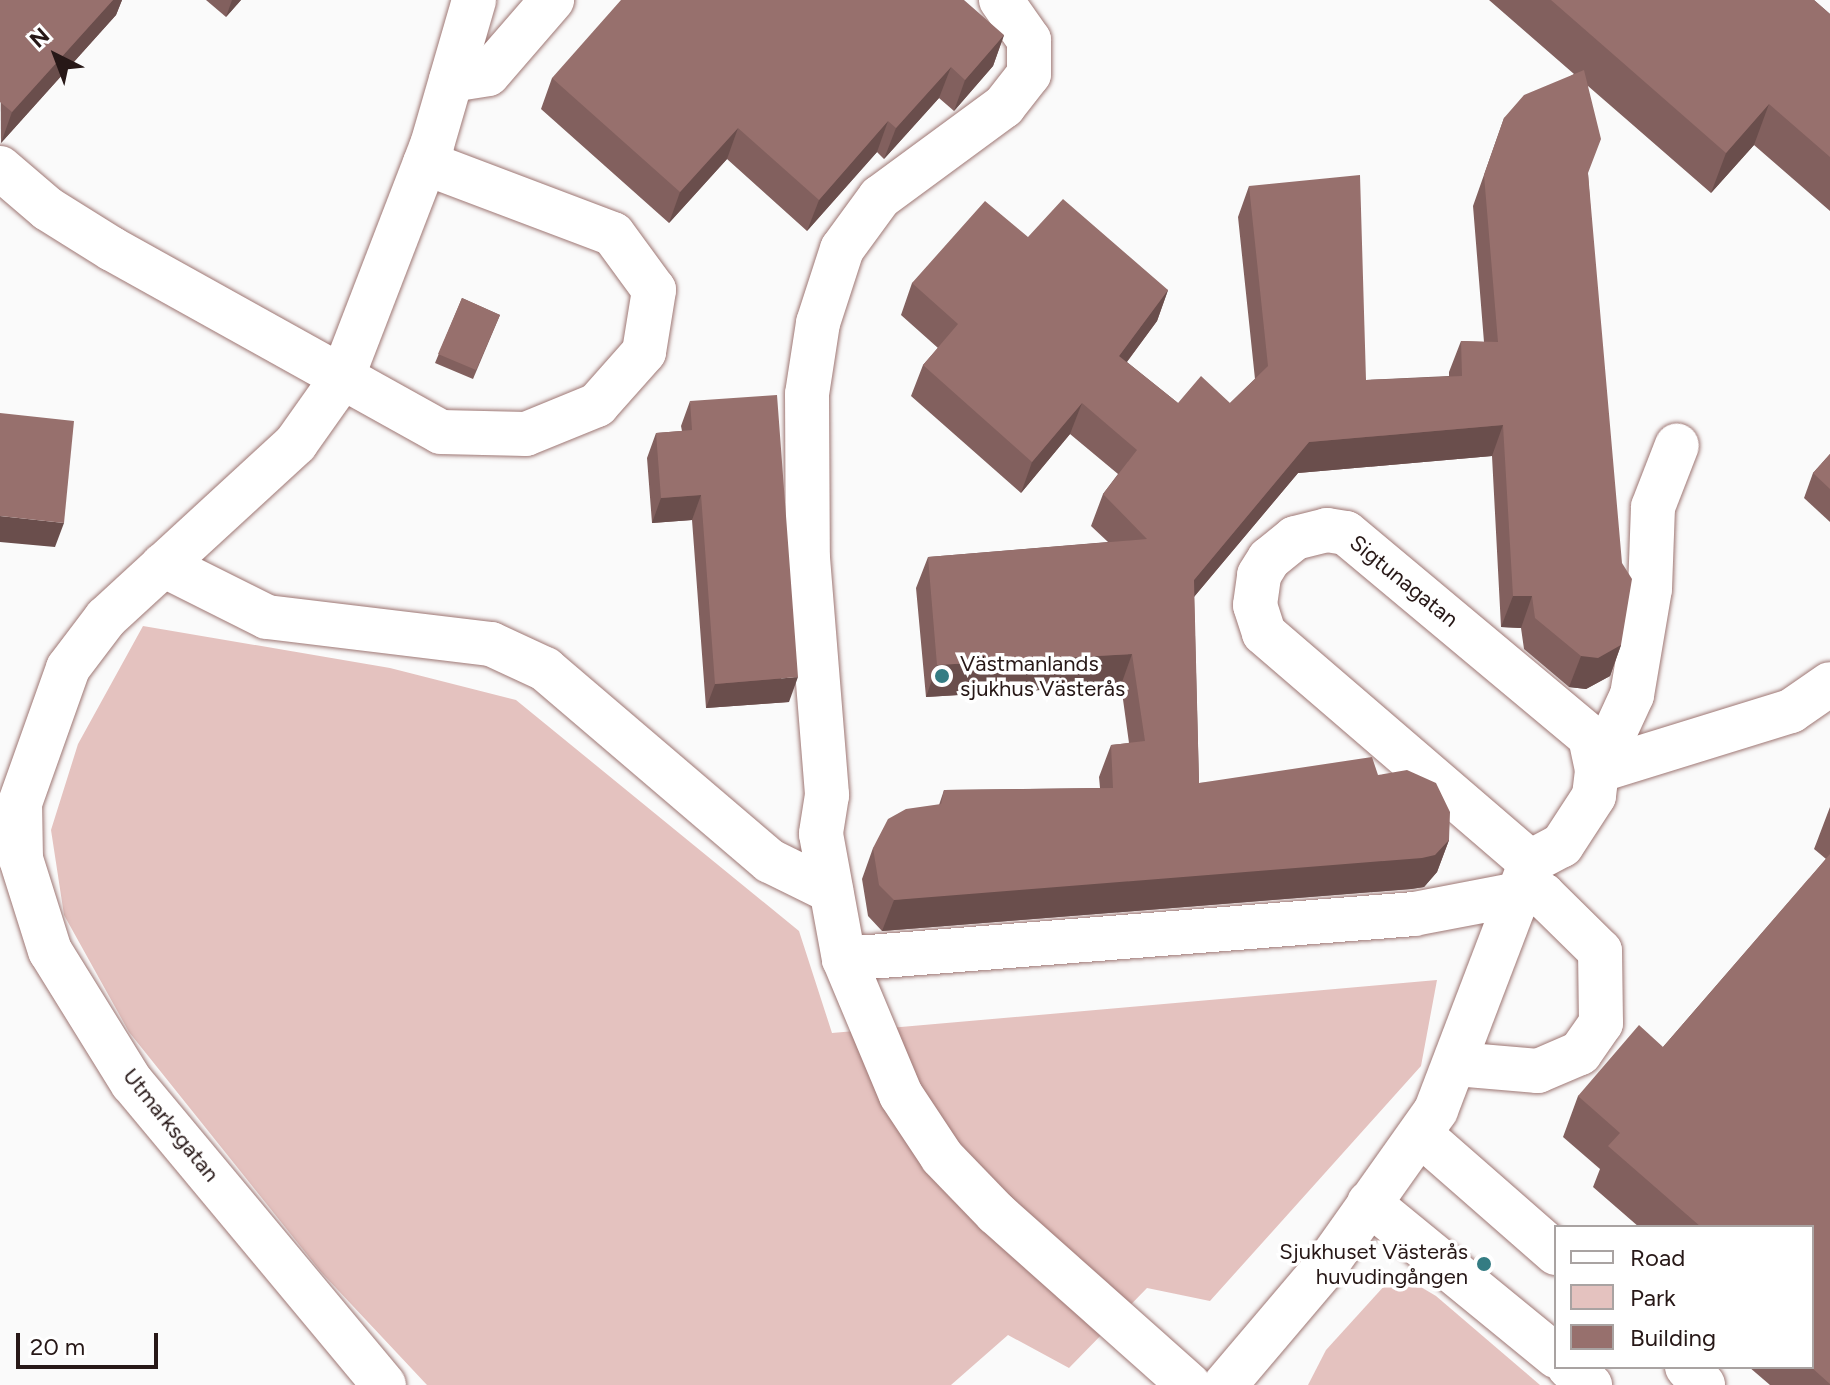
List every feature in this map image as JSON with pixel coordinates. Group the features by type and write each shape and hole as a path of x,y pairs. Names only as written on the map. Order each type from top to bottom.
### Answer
{"street":[{"path":"10,801 68,668 106,618 296,443 342,378 425,163 474,0"},
{"path":"451,80 488,74 552,0"},
{"path":"1001,0 1029,40 1029,74 1004,106 880,197 842,249 818,323 807,394 808,558 827,795 821,834 844,959 894,1082 942,1157 996,1213 1189,1385"},
{"path":"0,168 48,209 112,249 441,432 526,434 597,405 644,352 654,290 613,234 425,163"},
{"path":"844,959 1414,914 1524,878 1574,835 1594,796 1597,771 1632,695 1650,589 1653,507 1677,445"},
{"name":"Sigtunagatan","path":"1524,878 1264,633 1255,605 1259,575 1269,559 1305,534 1346,533 1590,737 1597,771"},
{"path":"163,565 267,617 491,644 545,669 770,861 831,891"},
{"path":"1597,771 1791,711 1830,684"},
{"name":"Utmarksgatan","path":"10,801 21,859 50,951 132,1083 380,1384"},
{"path":"1225,1385 1325,1267 1420,1134 1456,1064 1524,878"},
{"path":"1456,1064 1538,1071 1580,1053 1601,1023 1600,951 1524,878"},
{"path":"1420,1134 1554,1251"},
{"path":"1369,1203 1554,1354"},
{"path":"1571,1369 1590,1385"},
{"path":"1689,1369 1703,1385"}],"green space":[{"path":"143,626 390,668 516,700 799,931 832,1033 1437,980 1421,1066 1210,1301 1147,1288 1069,1368 1008,1335 951,1385 427,1385 321,1272 129,1032 64,915 51,830 78,744"},
{"path":"1404,1277 1436,1296 1540,1385 1308,1385 1326,1350 1386,1284"}],"building":[{"path":"0,0 113,0 12,112 0,102"},
{"path":"621,0 964,0 1004,35 965,80 951,67 896,128 888,121 819,200 738,128 680,192 552,78"},
{"path":"1551,0 1814,0 1830,14 1830,157 1769,104 1726,153"},
{"path":"1584,70 1601,139 1588,173 1622,563 1632,579 1621,645 1598,658 1581,656 1535,618 1532,596 1513,596 1503,425 1309,442 1194,580 1199,783 1372,757 1378,775 1407,770 1436,783 1450,812 1449,840 1435,855 1422,858 894,900 879,885 873,848 888,819 906,809 941,804 944,790 1113,788 1111,745 1145,741 1132,654 937,665 928,557 1147,539 1103,494 1137,450 1082,403 1032,462 923,365 958,324 912,283 985,201 1028,237 1063,199 1168,290 1119,356 1178,403 1201,376 1230,403 1268,366 1249,186 1360,175 1366,380 1462,376 1461,341 1498,342 1484,175 1504,118 1524,95"},
{"path":"462,298 500,315 476,370 438,354"},
{"path":"777,395 798,677 715,684 701,495 661,498 656,433 692,430 690,401"},
{"path":"0,413 74,421 64,523 0,516"},
{"path":"1830,454 1830,489 1813,473"},
{"path":"1830,854 1830,1384 1813,1369 1814,1225 1699,1225 1608,1146 1620,1133 1578,1096 1639,1025 1663,1047"}],"place":[{"name":"Västmanlands sjukhus Västerås","path":"942,676"},
{"name":"Sjukhuset Västerås huvudingången","path":"1484,1264"}]}
